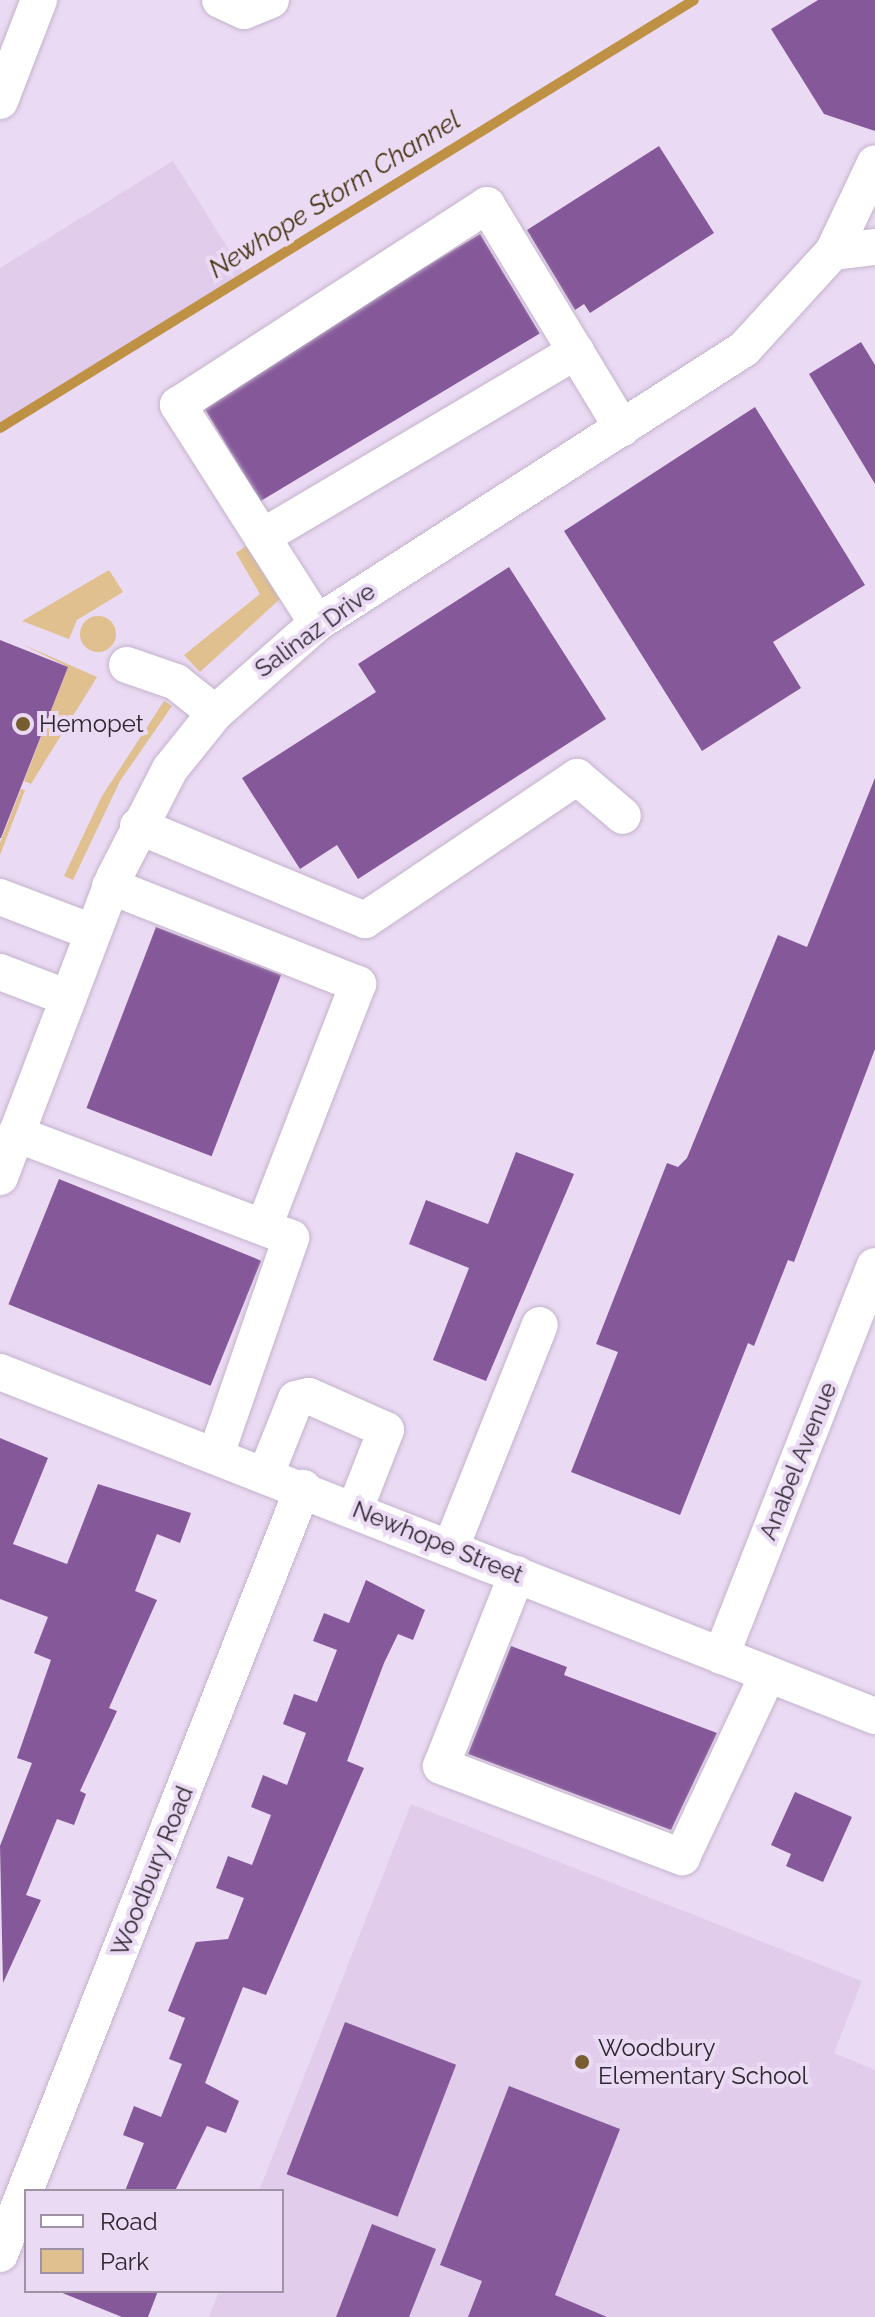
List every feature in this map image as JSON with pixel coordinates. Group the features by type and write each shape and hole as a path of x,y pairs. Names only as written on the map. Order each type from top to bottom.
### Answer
{"street":[{"path":"0,101 39,0"},
{"path":"220,0 244,11 271,0"},
{"name":"Salinaz Drive","path":"6,1154 110,886 138,826 215,713 317,623 744,349 833,252 875,163"},
{"path":"317,623 178,405 487,205 622,428"},
{"path":"833,252 875,247"},
{"path":"262,537 576,351"},
{"path":"127,665 176,682 215,713"},
{"path":"138,826 365,920 577,777 623,816"},
{"path":"110,886 358,984 264,1226"},
{"path":"0,897 92,932"},
{"path":"0,972 68,998"},
{"path":"6,1154 288,1235 294,1247 216,1455"},
{"name":"Anabel Avenue","path":"721,1656 875,1266"},
{"path":"451,1547 540,1325"},
{"name":"Newhope Street","path":"0,1372 303,1488 875,1716"},
{"path":"266,1474 296,1399 309,1396 386,1430 355,1509"},
{"name":"Woodbury Road","path":"26,2189 303,1488"},
{"path":"517,1574 441,1766 682,1857 768,1674"},
{"name":"Woodbury Road","path":"0,2254 24,2193"}],"shaded area":[{"path":"173,161 243,272 0,425 0,268"},
{"name":"Woodbury Elementary School","path":"411,1804 862,1981 834,2053 875,2070 875,2317 209,2317 218,2293 284,2293 284,2189 260,2189"}],"green space":[{"path":"246,546 280,599 200,672 184,655 260,594 236,553"},
{"path":"109,570 123,592 77,620 69,639 22,621"},
{"path":"98,616 111,621 116,634 111,647 98,652 85,647 80,634 85,621"},
{"path":"22,644 97,677 31,784 24,781 68,667"},
{"path":"164,701 172,706 120,781 73,880 64,876 102,796"},
{"path":"21,789 25,790 0,855 0,843"}],"building":[{"path":"818,0 875,0 875,131 824,114 771,29"},
{"path":"659,146 714,233 590,313 584,304 575,310 527,230"},
{"path":"480,234 540,333 260,501 201,402"},
{"path":"861,342 875,365 875,484 809,374"},
{"path":"755,407 865,585 773,642 801,688 702,751 564,531"},
{"path":"509,567 606,719 358,879 337,845 300,869 242,778 376,692 358,664"},
{"name":"Hemopet","path":"0,640 68,667 1,838 0,838"},
{"path":"875,778 875,1049 794,1262 788,1260 754,1346 748,1343 680,1515 571,1472 618,1352 596,1344 667,1163 678,1167 687,1158 778,935 807,947"},
{"path":"156,927 281,975 212,1156 86,1108"},
{"path":"516,1152 574,1174 486,1381 433,1360 469,1268 409,1244 426,1200 488,1224"},
{"path":"59,1179 261,1261 211,1386 8,1304"},
{"path":"0,1438 48,1458 13,1544 67,1564 98,1484 191,1513 180,1543 157,1534 135,1591 157,1600 109,1708 117,1711 80,1791 86,1794 74,1825 57,1819 26,1895 41,1900 3,1983 0,1846 32,1763 17,1758 51,1660 34,1653 48,1617 0,1599"},
{"path":"366,1580 425,1610 413,1640 398,1634 384,1663 347,1761 364,1768 266,1995 243,1987 205,2083 239,2101 226,2133 207,2126 176,2189 126,2189 144,2143 123,2135 134,2106 161,2117 182,2064 169,2059 185,2018 168,2011 180,1981 196,1942 228,1939 244,1898 216,1888 228,1856 252,1865 271,1815 251,1807 263,1775 287,1785 306,1733 283,1724 294,1694 317,1702 337,1650 313,1641 324,1613 349,1623"},
{"path":"511,1646 567,1667 564,1675 717,1733 671,1830 468,1754"},
{"path":"795,1792 852,1817 823,1882 786,1866 791,1854 771,1845"},
{"path":"345,2022 456,2065 398,2217 287,2174"},
{"path":"509,2086 620,2129 555,2295 607,2317 468,2317 482,2281 440,2265"},
{"path":"372,2224 436,2249 409,2317 336,2317"},
{"path":"62,2293 157,2293 148,2317 122,2317"}],"waterway":[{"name":"Newhope Storm Channel","path":"0,428 694,0"}],"place":[{"name":"Hemopet","path":"23,724"},
{"name":"Woodbury Elementary School","path":"582,2062"}]}
